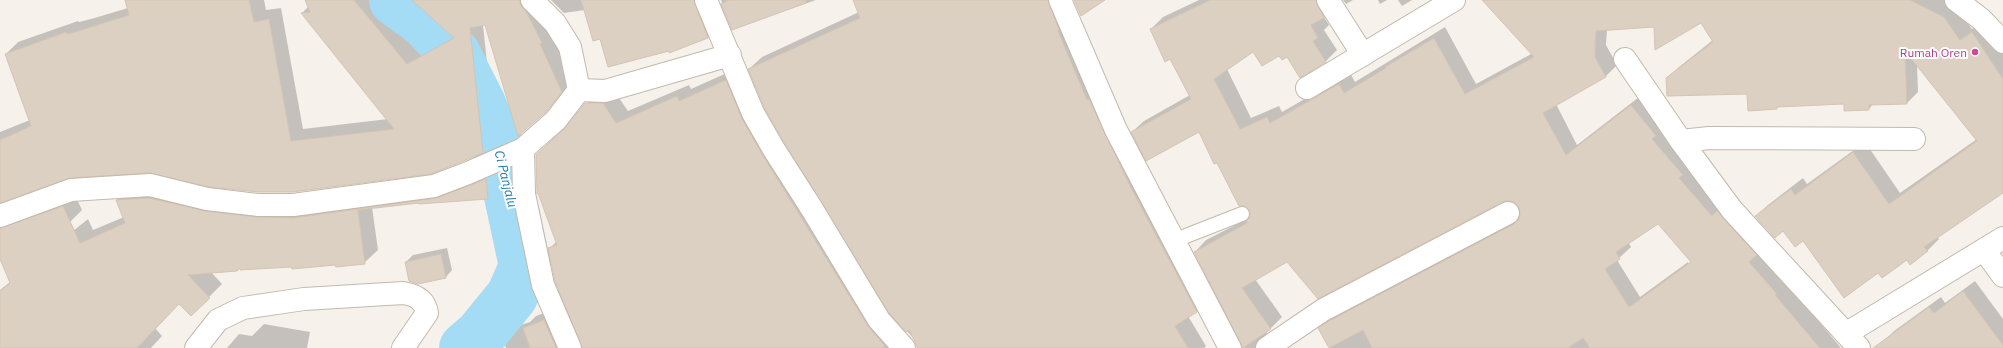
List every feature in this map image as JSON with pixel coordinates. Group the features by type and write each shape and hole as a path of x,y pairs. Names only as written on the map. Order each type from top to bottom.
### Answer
{"street":[{"path":"0,216 71,190 150,185 207,199 258,205 293,205 434,186 520,150 556,120 579,90 570,47 556,23 532,0"},
{"path":"706,0 753,113 879,320 904,348"},
{"path":"1060,0 1116,130 1230,348"},
{"path":"1328,0 1363,55"},
{"path":"1956,0 1981,19 2003,42"},
{"path":"1307,88 1453,1"},
{"path":"579,90 605,91 730,55"},
{"path":"1625,59 1681,141 1732,210 1853,340 2003,238"},
{"path":"1681,141 1708,138 1914,138"},
{"path":"520,150 524,194 543,285 570,348"},
{"path":"1267,348 1323,310 1508,213"},
{"path":"1984,250 2003,276"},
{"path":"196,348 218,320 243,308 304,299 403,293 414,295 422,301 427,313 403,348"}],"lane":[{"path":"1174,241 1242,214"}],"building":[{"path":"125,0 249,0 254,22 269,19 291,141 394,129 301,13 310,12 305,0 354,0 407,64 454,38 412,0 520,0 520,4 527,13 542,43 540,44 562,92 547,111 518,136 485,25 470,28 483,153 431,174 292,192 259,192 209,187 149,173 70,178 0,203 0,140 31,126 5,54 66,32 67,34 129,15"},
{"path":"581,0 694,0 708,38 669,53 669,51 608,67 600,39 593,41"},
{"path":"729,0 806,0 806,3 732,30 721,4"},
{"path":"853,0 1048,0 1059,30 1058,31 1087,100 1089,99 1132,190 1197,312 1175,326 1188,348 918,348 909,330 906,332 889,313 784,142 764,107 748,69 860,18"},
{"path":"1074,0 1105,0 1081,16"},
{"path":"1210,0 1316,0 1324,18 1311,25 1318,38 1313,41 1326,62 1300,78 1287,57 1282,60 1279,56 1262,66 1253,52 1214,79 1240,129 1267,117 1270,123 1339,84 1344,93 1434,38 1465,94 1534,57 1482,0 1910,0 1944,17 1960,40 1972,32 2003,79 2003,193 1924,247 1928,251 1910,265 1907,260 1882,278 1878,273 1844,298 1803,241 1795,247 1783,231 1775,238 1755,216 1791,189 1795,195 1853,152 1889,204 1977,141 1905,51 1907,104 1869,105 1869,110 1844,111 1844,104 1777,107 1777,109 1748,111 1747,94 1667,96 1666,78 1713,42 1701,23 1655,50 1654,27 1596,31 1595,57 1606,77 1543,113 1566,155 1631,105 1656,136 1652,139 1683,175 1679,178 1712,216 1717,211 1757,255 1749,262 1777,294 1775,295 1820,348 1590,348 1583,338 1568,348 1372,348 1363,330 1329,348 1318,328 1514,224 1519,219 1519,208 1514,202 1508,201 1502,202 1318,299 1287,262 1242,288 1271,329 1243,348 1194,252 1247,223 1246,221 1250,216 1250,211 1244,206 1239,206 1217,163 1214,164 1199,132 1146,161 1131,132 1191,99 1170,59 1165,62 1150,29","holes":["1658,224 1691,262 1629,307 1605,269 1620,259 1616,252"]},
{"path":"726,80 742,119 762,154 868,326 885,346 882,348 582,348 555,281 548,248 557,245 538,193 537,194 536,155 564,129 585,103 603,103 616,123 677,96 679,101"},
{"path":"486,179 488,199 419,203 358,210 365,264 292,269 291,267 240,270 240,268 237,271 188,275 210,298 191,316 179,304 137,348 0,348 0,291 10,283 0,259 0,228 63,206 80,243 125,223 116,200 149,198 205,211 257,217 293,218 436,198"},
{"path":"441,254 446,278 418,284 409,281 405,262"},
{"path":"1963,291 2003,345 2003,348 1873,348 1929,307 1934,313"},
{"path":"544,320 556,348 530,348 523,328"}],"waterway":[{"name":"Ci Panjalu","path":"395,0 425,22 454,53 479,102 501,154 525,266 512,296 481,334 465,348"}],"place":[{"name":"Rumah Oren","path":"1975,52"}]}
